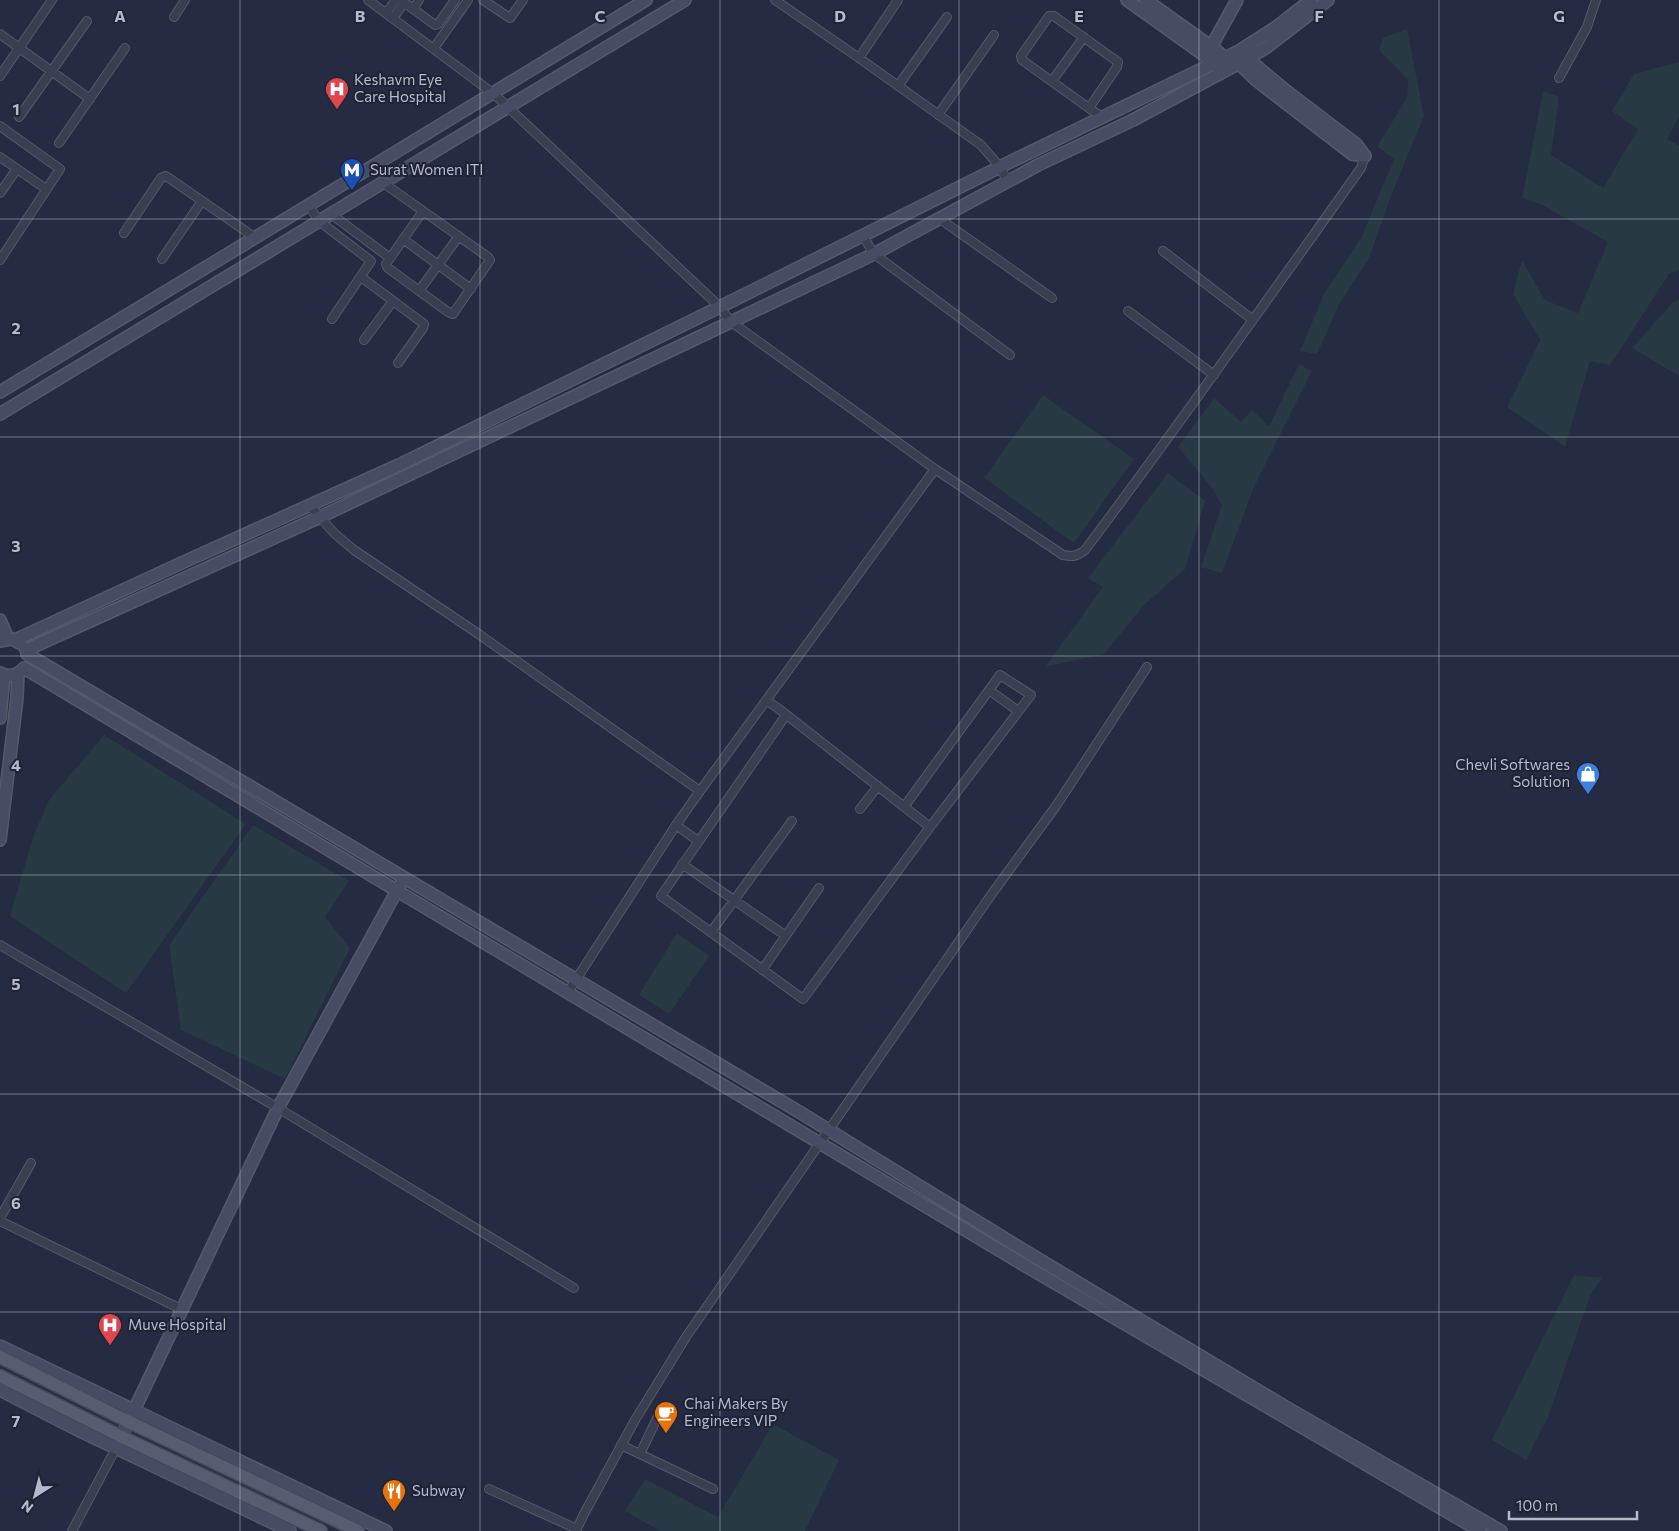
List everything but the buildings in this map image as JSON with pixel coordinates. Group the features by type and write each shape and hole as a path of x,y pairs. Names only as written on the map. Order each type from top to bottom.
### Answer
{"main road":[{"path":"0,1357 130,1415 358,1531"},
{"path":"0,1376 118,1442 321,1531"}],"street":[{"path":"0,76 52,0"},
{"path":"174,17 185,0"},
{"path":"368,0 494,94 720,307 730,321 935,469 1063,555 1072,557 1079,555 1085,550 1122,501 1361,168 1365,156 1356,144 1231,61 1146,0"},
{"path":"386,13 396,0"},
{"path":"413,9 419,0"},
{"path":"393,18 402,1 435,25 438,24 455,0"},
{"path":"434,48 468,0"},
{"path":"483,0 510,18 523,0"},
{"path":"0,392 254,237 309,206 494,94 646,0"},
{"path":"0,414 685,0"},
{"path":"774,0 981,145 1000,167 1008,182"},
{"path":"859,58 898,0"},
{"path":"1127,0 1231,61"},
{"path":"1211,47 1237,0"},
{"path":"26,652 444,459 874,254 1038,165 1133,120 1231,61 1311,0"},
{"path":"8,640 399,465 1102,117 1267,47 1328,0"},
{"path":"1560,78 1587,26 1596,0"},
{"path":"1089,108 1118,65 1117,61 1054,16 1048,16 1021,57 1022,60 1052,81 1089,108 1102,117"},
{"path":"898,86 947,17"},
{"path":"20,117 87,21"},
{"path":"0,34 90,99"},
{"path":"938,115 994,36"},
{"path":"1052,81 1084,37"},
{"path":"59,143 125,48"},
{"path":"0,126 60,169 0,260"},
{"path":"431,132 440,148"},
{"path":"0,157 46,189"},
{"path":"0,193 17,169"},
{"path":"124,233 163,177 168,177 254,237"},
{"path":"382,182 459,236 490,260 454,313 451,314 388,268 386,264 423,211"},
{"path":"162,259 202,201"},
{"path":"309,206 319,221 370,260 361,277 332,319"},
{"path":"331,214 390,258"},
{"path":"940,219 1052,298"},
{"path":"419,291 459,236"},
{"path":"863,236 874,254 1010,355"},
{"path":"403,239 471,289"},
{"path":"1163,250 1253,320"},
{"path":"361,277 424,324 398,363"},
{"path":"364,340 393,301"},
{"path":"1128,310 1214,375"},
{"path":"568,992 676,825 935,469"},
{"path":"310,506 335,534 354,550 480,635 700,791"},
{"path":"0,620 8,640"},
{"path":"0,840 21,671 27,663 26,652 22,644 8,640"},
{"path":"26,652 576,979 1273,1399 1496,1530"},
{"path":"489,1489 577,1530 622,1445 686,1337 990,894 1056,806 1147,667"},
{"path":"0,718 2,674 10,676 21,671"},
{"path":"21,671 397,890 1291,1422 1480,1531"},
{"path":"786,714 661,896 803,1000 930,827 1031,695 1000,676 904,806"},
{"path":"989,690 1018,711"},
{"path":"766,700 930,827"},
{"path":"860,810 878,786"},
{"path":"711,932 792,821"},
{"path":"676,825 698,841"},
{"path":"682,864 786,936"},
{"path":"72,1531 118,1442 278,1108 404,876"},
{"path":"762,970 819,888"},
{"path":"0,945 278,1108 574,1288"},
{"path":"31,1163 0,1219 181,1309"},
{"path":"0,1346 130,1415 386,1531"},
{"path":"0,1390 118,1442 290,1531"},
{"path":"640,1454 661,1410"},
{"path":"622,1445 713,1489"}],"shaded area":[{"path":"1407,29 1424,116 1391,196 1369,258 1339,305 1317,354 1300,351 1324,294 1361,238 1394,159 1377,146 1407,98 1408,80 1379,50 1383,38"},
{"path":"1679,62 1679,117 1667,139 1679,145 1679,270 1669,274 1610,365 1590,361 1565,447 1507,407 1540,340 1513,294 1522,260 1545,300 1578,313 1608,242 1542,205 1522,198 1543,91 1559,97 1551,155 1603,188 1638,129 1612,111 1634,74"},
{"path":"1679,300 1679,376 1632,348 1673,302"},
{"path":"1299,364 1312,371 1254,487 1222,573 1201,567 1222,505 1212,488 1178,447 1214,398 1241,422 1252,410 1269,426"},
{"path":"1043,395 1134,459 1074,543 984,478"},
{"path":"1168,473 1205,501 1185,569 1144,605 1104,654 1045,667 1103,587 1088,578"},
{"path":"104,735 246,824 126,993 10,916 33,837 49,800"},
{"path":"253,825 349,881 325,917 350,948 285,1079 181,1030 169,945"},
{"path":"677,933 709,956 669,1014 639,995"},
{"path":"1574,1275 1602,1278 1590,1296 1548,1417 1526,1460 1492,1440"},
{"path":"773,1424 839,1460 805,1531 660,1531 625,1511 645,1479 718,1517"}],"place":[{"name":"Keshavm Eye Care Hospital","path":"337,110"},
{"name":"Surat Women ITI","path":"352,191"},
{"name":"Chevli Softwares Solution","path":"1588,795"},
{"name":"Muve Hospital","path":"110,1346"},
{"name":"Chai Makers By Engineers VIP","path":"666,1434"},
{"name":"Subway","path":"394,1512"}]}
